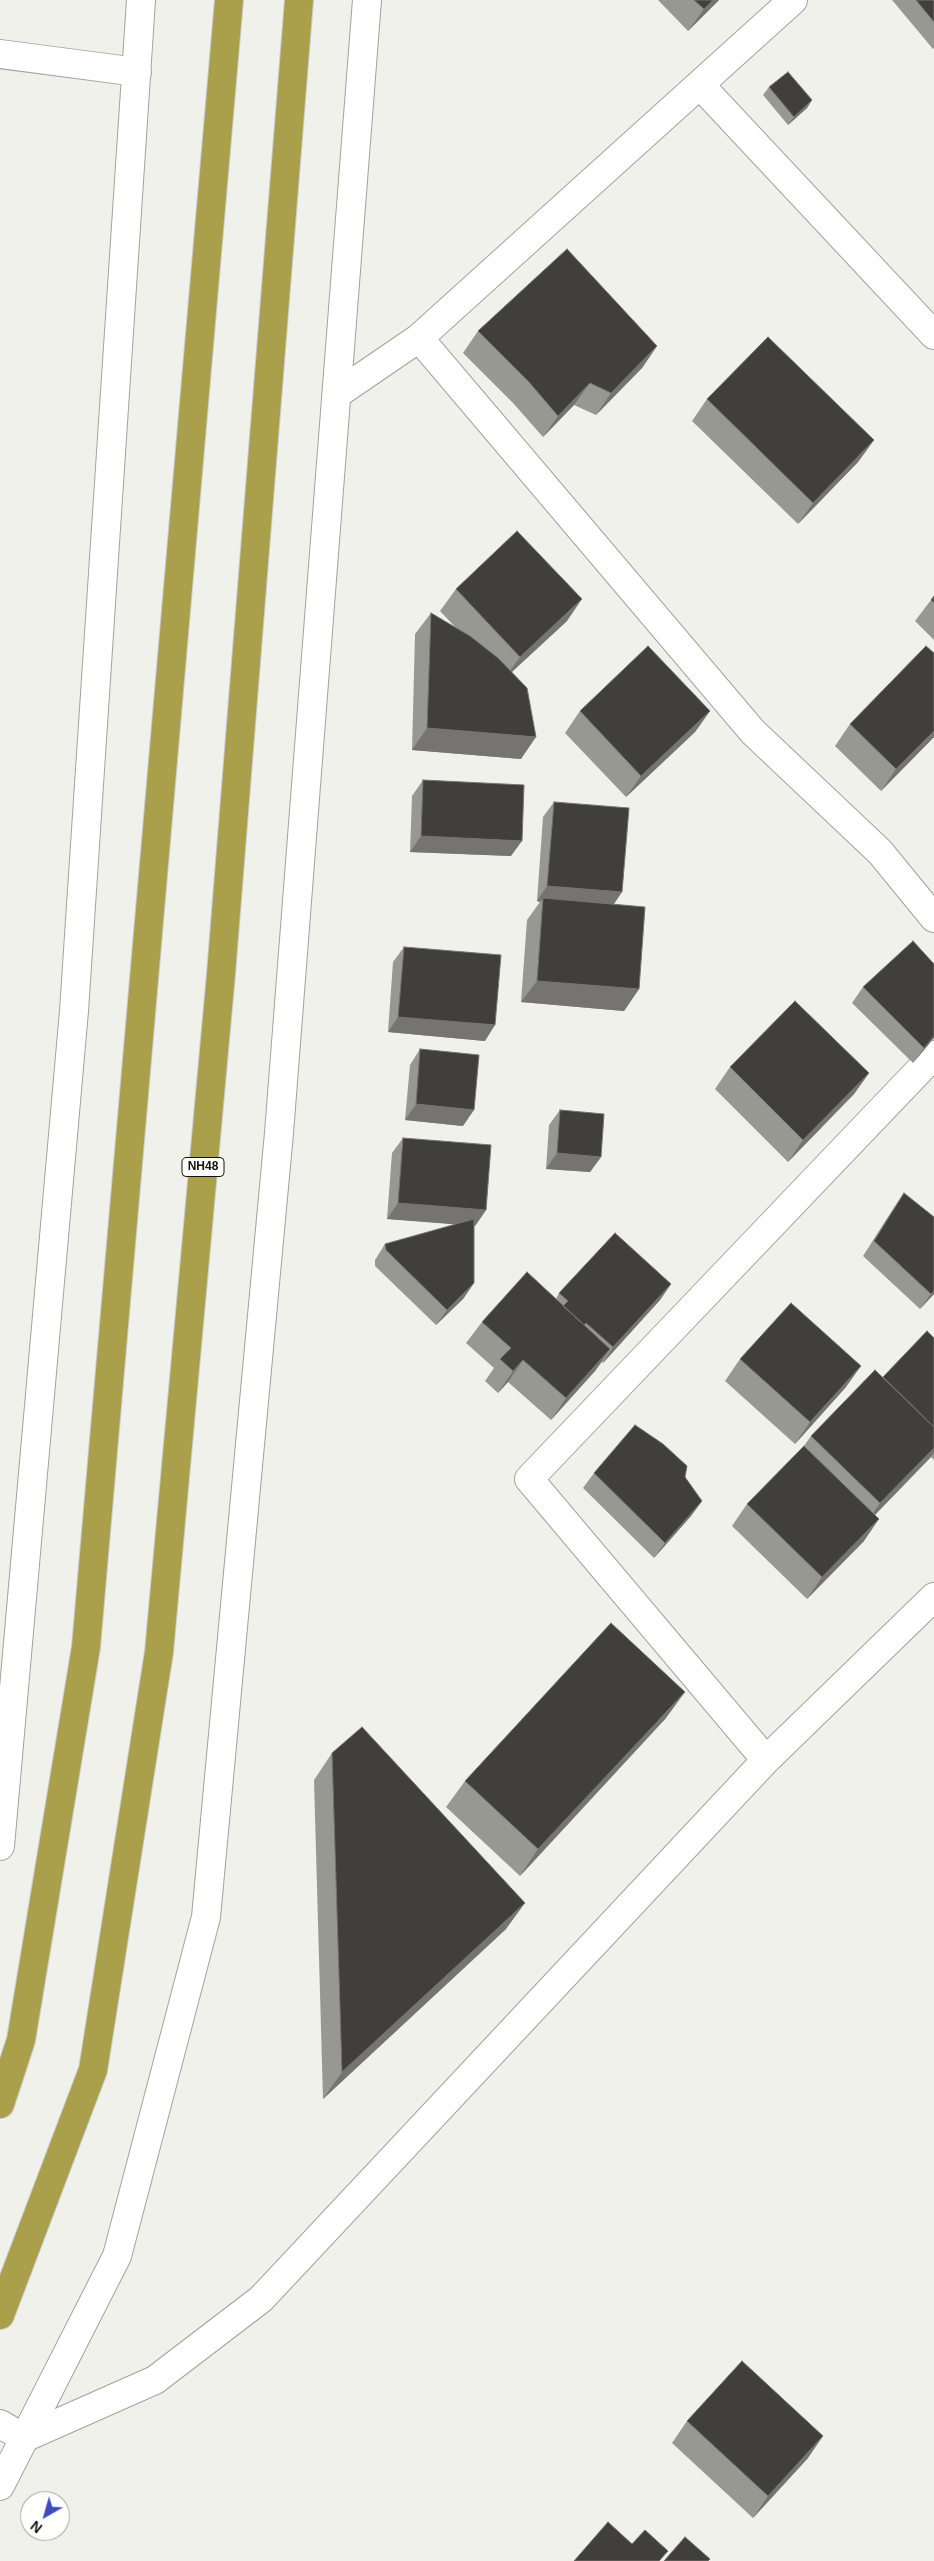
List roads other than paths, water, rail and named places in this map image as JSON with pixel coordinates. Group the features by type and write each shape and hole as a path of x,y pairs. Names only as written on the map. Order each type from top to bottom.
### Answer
{"highway":[{"path":"0,2104 21,2040 86,1647 229,0"},
{"name":"NH48","path":"0,2314 93,2070 159,1652 221,964 299,0"}],"street":[{"path":"0,1846 74,1011 141,0"},
{"path":"0,2486 117,2256 206,1917 280,1123 368,0"},
{"path":"337,394 419,338 793,0"},
{"path":"0,54 137,72"},
{"path":"700,85 934,335"},
{"path":"419,338 753,732 880,852 934,918"},
{"path":"766,1760 529,1479 934,1055"},
{"path":"24,2438 155,2380 261,2299 766,1760 934,1597"},
{"path":"0,2424 24,2438"}]}
